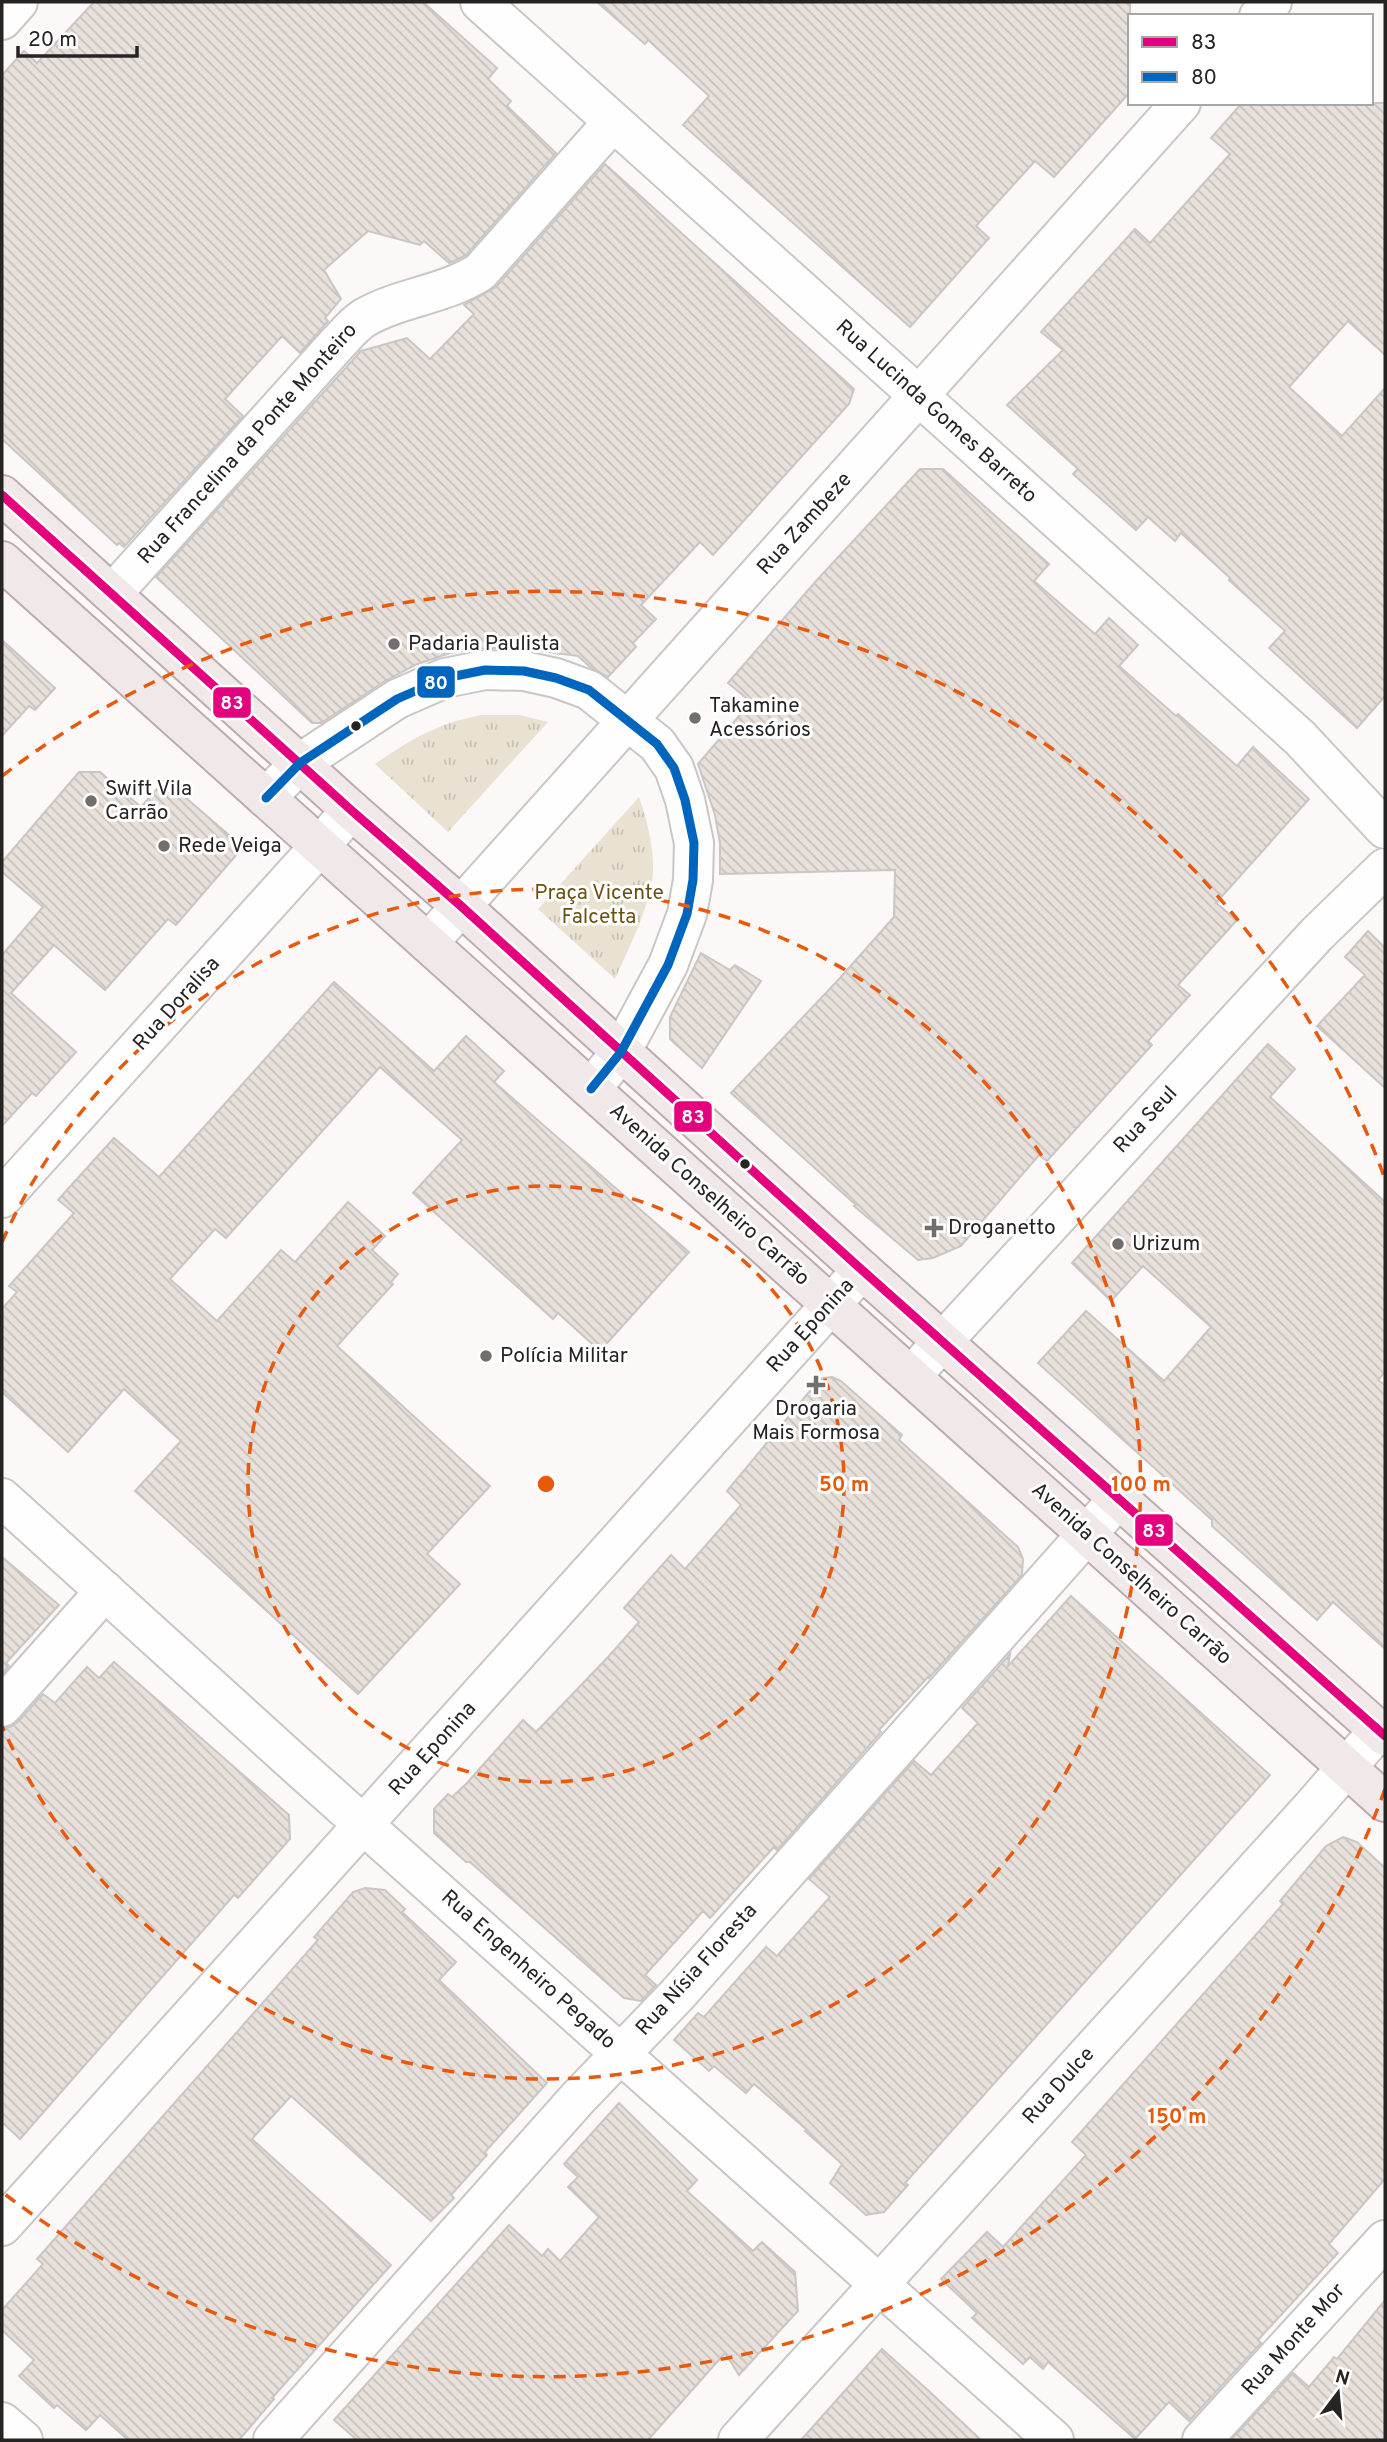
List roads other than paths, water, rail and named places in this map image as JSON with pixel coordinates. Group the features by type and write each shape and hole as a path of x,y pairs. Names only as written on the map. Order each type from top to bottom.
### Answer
{"main road":[{"path":"2,495 862,1270 1382,1733"},
{"name":"Avenida Conselheiro Carrão","path":"2,561 1385,1802"}],"street":[{"path":"2,20 18,2"},
{"name":"Rua Lucinda Gomes Barreto","path":"480,2 1300,738 1385,829"},
{"name":"Rua Zambeze","path":"428,943 1179,105"},
{"name":"Rua Francelina da Ponte Monteiro","path":"111,594 361,320 384,308 463,283 480,272 613,121"},
{"path":"266,798 300,763 397,699 445,678 485,670 524,671 556,678 589,690 657,744 674,768 685,800 694,843 693,880 687,914 668,965 621,1052 591,1089"},
{"name":"Rua Doralisa","path":"2,1198 351,810"},
{"name":"Rua Seul","path":"911,1376 1317,934 1385,868"},
{"name":"Rua Eponina","path":"2,2227 862,1270"},
{"name":"Rua Nísia Floresta","path":"273,2440 578,2098 677,1995 1119,1497"},
{"name":"Rua Engenheiro Pegado","path":"2,1498 1054,2440"},
{"path":"2,1707 105,1591"},
{"name":"Rua Dulce","path":"738,2440 1347,1768 1382,1733"},
{"name":"Rua Monte Mor","path":"1202,2440 1385,2240"},
{"path":"2,2422 23,2440"}],"place":[{"name":"Padaria Paulista","path":"394,644"},
{"name":"Takamine Acessórios","path":"695,718"},
{"name":"Swift Vila Carrão","path":"91,801"},
{"name":"Rede Veiga","path":"164,846"},
{"name":"Droganetto","path":"934,1228"},
{"name":"Urizum","path":"1118,1244"},
{"name":"Polícia Militar","path":"486,1356"},
{"name":"Drogaria Mais Formosa","path":"816,1385"}],"park label":[{"name":"Praça Vicente Falcetta","path":"599,905"}]}
